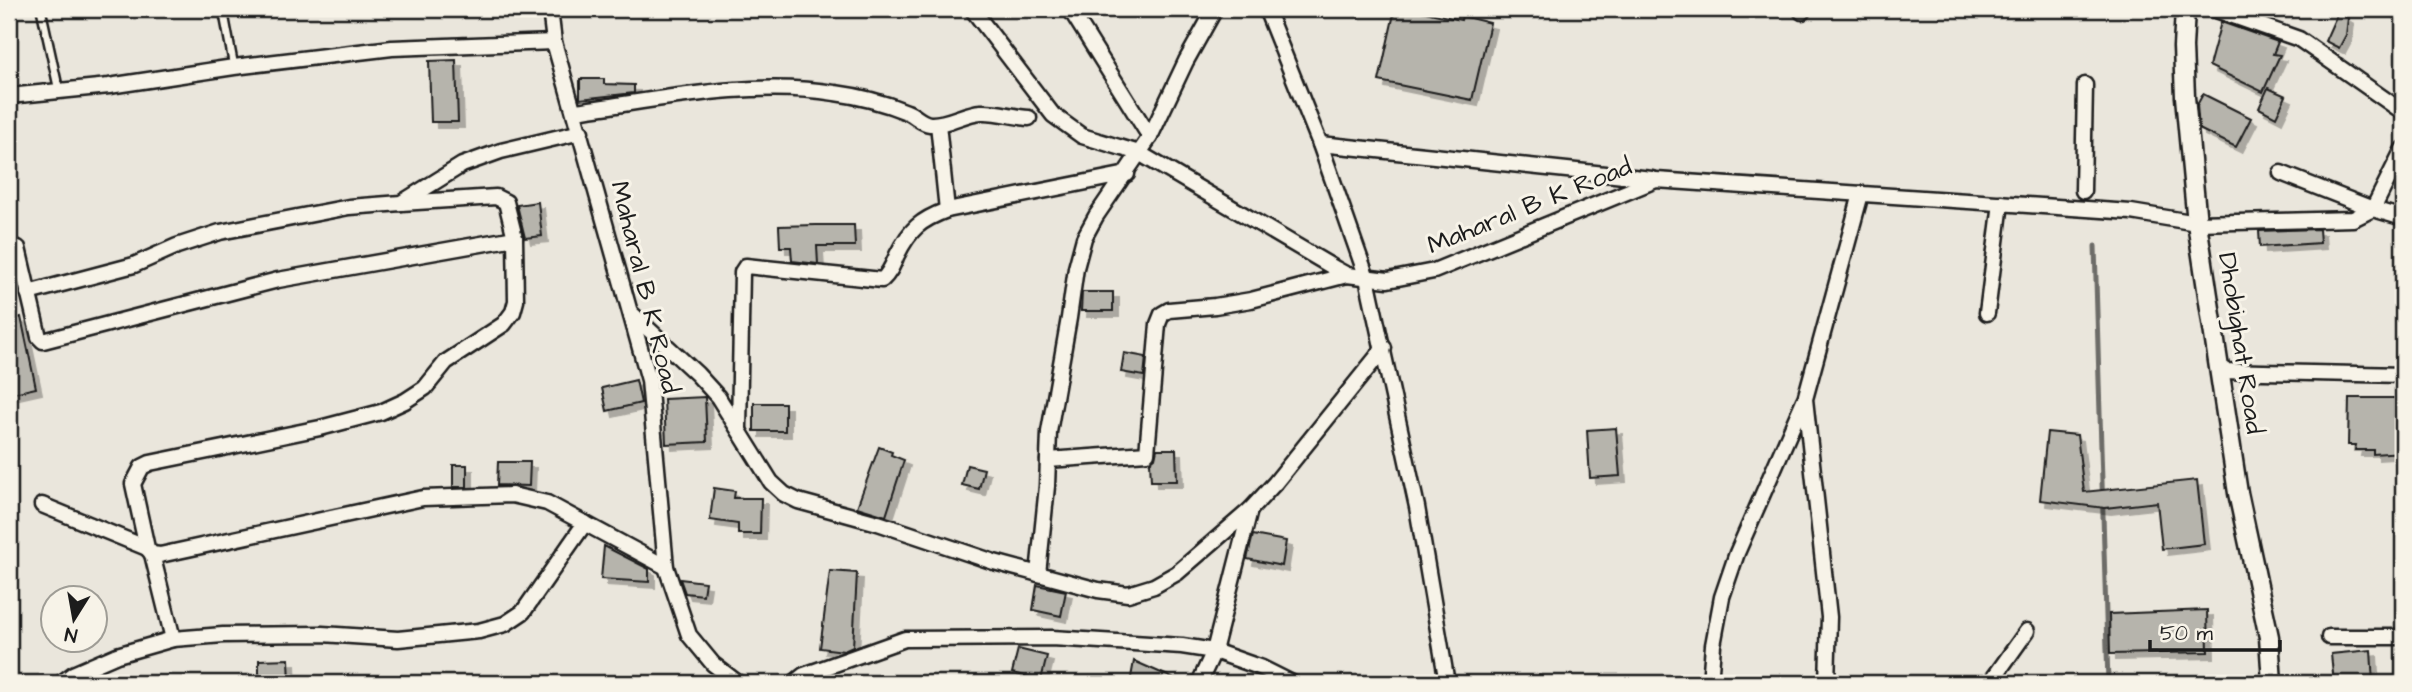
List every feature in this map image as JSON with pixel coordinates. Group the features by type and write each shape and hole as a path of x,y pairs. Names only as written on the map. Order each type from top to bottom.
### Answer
{"street":[{"name":"Maharal B K Road","path":"550,9 555,42 649,380 666,567 689,635 713,664 738,683"},
{"name":"Maharal B K Road","path":"972,9 1053,115 1082,136 1139,153 1347,275 1367,278 1388,280 1434,271 1656,180 2131,212 2197,223 2353,219 2374,209"},
{"path":"1070,9 1150,137"},
{"path":"1038,574 1049,432 1076,268 1084,238 1150,137 1186,61 1215,9"},
{"path":"1266,9 1320,144 1367,278 1417,506 1447,683"},
{"name":"Dhobighat Road","path":"2185,9 2185,97 2197,223 2238,493 2269,637 2272,683"},
{"path":"2213,9 2299,39 2403,112"},
{"path":"9,96 109,86 234,67 392,48 555,42"},
{"path":"2083,191 2084,85"},
{"path":"575,111 713,93 772,89 838,93 899,109 915,115 924,123 938,124 978,112 1029,118"},
{"path":"938,124 947,210"},
{"path":"401,203 462,164 501,151 581,132"},
{"path":"1320,144 1656,180"},
{"path":"2374,209 2403,149"},
{"path":"2281,173 2403,218"},
{"path":"739,429 741,272 744,269 752,266 882,280 888,275 906,235 925,218 947,210 1127,174"},
{"path":"1710,683 1713,645 1722,597 1737,553 1805,399 1861,194"},
{"path":"29,293 134,265 177,246 220,232 349,207 496,197 506,202 515,239 516,301 513,312 504,324 452,357 425,388 381,412 320,428 149,463 142,467 133,484 173,639"},
{"path":"1987,313 2001,203"},
{"path":"18,248 39,337 43,341 278,280 515,239"},
{"path":"1048,460 1147,453 1158,324 1162,314 1169,310 1251,300 1347,275"},
{"path":"631,313 698,374 718,397 771,482 784,494 798,501 1038,574 1098,590 1128,594 1154,586 1177,573 1250,510 1384,348"},
{"path":"2220,371 2403,375"},
{"path":"1805,399 1829,617 1827,683"},
{"path":"42,505 160,555 423,498 512,495 547,503 666,567"},
{"path":"1199,683 1214,651 1250,510"},
{"path":"61,683 73,674 117,655 173,639 223,635 310,634 398,639 479,631 505,624 523,612 585,523"},
{"path":"1990,683 2027,631"},
{"path":"2329,637 2403,637"},
{"path":"794,683 804,675 905,639 1052,638 1182,646 1214,651 1262,668 1292,683"}],"lane":[{"path":"41,9 60,91"},
{"path":"223,9 234,67"}],"building":[{"path":"1395,9 1412,9 1461,20 1462,16 1490,23 1472,100 1379,81"},
{"path":"2338,12 2348,18 2346,35 2339,48 2325,41"},
{"path":"2221,22 2278,42 2273,54 2280,55 2263,92 2209,66"},
{"path":"456,60 458,122 431,122 429,61"},
{"path":"580,79 604,79 604,84 634,85 634,93 580,99"},
{"path":"2268,88 2286,96 2276,117 2259,108"},
{"path":"2203,94 2251,118 2236,147 2199,129 2197,105"},
{"path":"538,202 542,236 525,238 517,205"},
{"path":"854,225 855,246 817,246 818,264 792,261 791,247 780,247 779,226"},
{"path":"2319,229 2320,243 2260,247 2259,231"},
{"path":"1082,292 1113,292 1113,311 1081,311"},
{"path":"21,317 36,388 9,394 9,320"},
{"path":"1124,353 1146,357 1144,376 1121,372"},
{"path":"636,380 641,403 607,411 602,388"},
{"path":"705,397 707,442 666,444 664,399"},
{"path":"2349,398 2403,398 2403,452 2373,454 2373,450 2355,450 2356,445 2348,445"},
{"path":"754,403 785,403 785,431 754,431"},
{"path":"1616,428 1620,476 1590,478 1587,430"},
{"path":"2047,432 2077,435 2084,492 2197,480 2204,544 2162,549 2157,502 2105,508 2040,500"},
{"path":"879,447 904,460 886,516 857,507"},
{"path":"1157,449 1176,449 1177,481 1151,481 1150,462 1155,458"},
{"path":"498,462 530,462 529,486 497,485"},
{"path":"453,465 467,465 467,487 453,487"},
{"path":"967,465 984,469 979,489 962,485"},
{"path":"714,488 735,491 734,498 761,498 760,534 738,534 738,524 710,520"},
{"path":"1253,535 1286,541 1282,566 1247,559"},
{"path":"604,546 649,569 649,582 601,579"},
{"path":"830,571 857,573 853,647 844,651 820,648"},
{"path":"680,579 705,582 703,595 685,593"},
{"path":"1037,585 1066,591 1061,616 1033,610"},
{"path":"2207,610 2208,652 2110,654 2109,614"},
{"path":"1018,649 1047,656 1041,680 1012,673"},
{"path":"2371,650 2373,683 2334,683 2331,654"},
{"path":"289,659 290,683 259,683 259,660"},
{"path":"1134,661 1184,683 1130,683"}],"waterway":[{"path":"2095,246 2108,683"}]}
